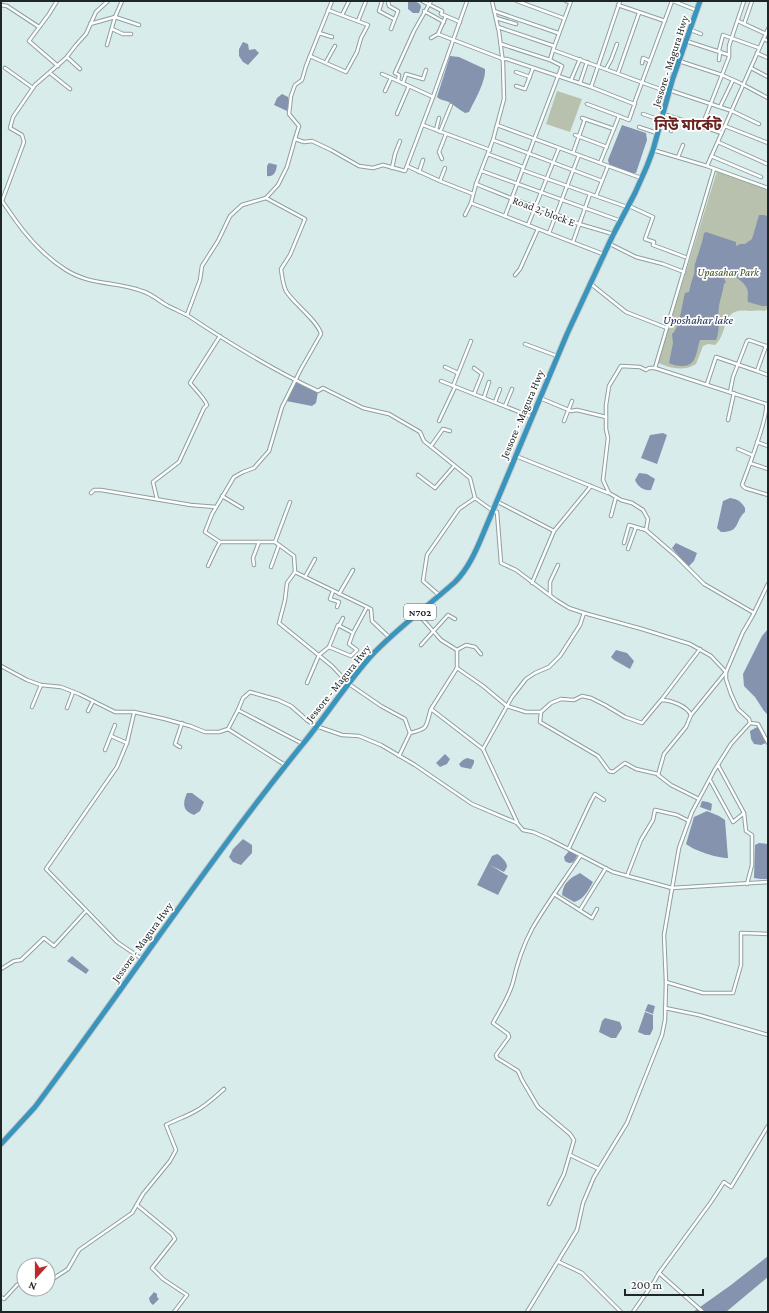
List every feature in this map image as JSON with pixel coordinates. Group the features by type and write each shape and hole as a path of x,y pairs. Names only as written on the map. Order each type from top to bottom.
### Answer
{"highway":[{"name":"Jessore - Magura Hwy","path":"1,1144 35,1107 285,765 371,656 458,580 467,566 478,546 590,284 642,178 653,150 678,61 700,1"}],"street":[{"path":"57,1 29,41 58,66"},
{"path":"108,1 96,12 86,34 67,57 33,88 13,117 10,128 22,135 24,142 1,202 12,213 15,220 29,237 50,258 81,278 141,290 154,296 166,306 187,315 295,380 318,391 323,388 327,389 363,408 389,414 420,432 424,441 470,478 475,498 493,511 497,512 501,563 516,570 532,583 569,608 642,628 690,644 711,656 726,672 726,679 738,709 749,719 750,723"},
{"path":"107,45 115,17 122,1"},
{"path":"187,315 200,280 202,266 218,241 230,216 242,205 266,198 278,185 286,167 299,126 289,114 291,96 295,86 302,80 332,1"},
{"path":"342,15 349,1"},
{"path":"358,21 366,1"},
{"path":"382,1 379,11 394,19"},
{"path":"388,1 389,6 398,11 390,29"},
{"path":"422,1 430,2 442,12 442,14 460,22"},
{"path":"295,139 304,142 312,141 358,166 373,168 383,165 405,171 467,1"},
{"path":"465,215 471,203 476,184 490,150 504,99 503,59 492,1"},
{"path":"517,1 563,18"},
{"path":"550,60 570,2 566,1"},
{"path":"591,87 620,1"},
{"path":"587,104 629,120 673,1 697,10"},
{"path":"702,126 729,55 728,47 744,1"},
{"path":"744,24 752,1"},
{"path":"398,81 399,75 395,73 424,11 430,2"},
{"path":"1,5 7,6 39,27"},
{"path":"618,5 665,22"},
{"path":"310,56 346,72 357,52 361,38 368,25 328,10"},
{"path":"424,11 444,22"},
{"path":"494,11 558,32"},
{"path":"618,73 640,13"},
{"path":"431,38 438,34 446,16"},
{"path":"90,24 115,17 139,25"},
{"path":"496,18 516,24"},
{"path":"738,21 766,34"},
{"path":"498,27 643,83 732,111 759,124"},
{"path":"112,29 123,34 131,34"},
{"path":"690,30 701,34"},
{"path":"707,166 768,30"},
{"path":"319,32 332,37"},
{"path":"438,34 503,59 580,83 632,104 635,103"},
{"path":"719,60 719,50 723,35 760,48"},
{"path":"764,39 768,41"},
{"path":"686,41 729,55"},
{"path":"501,44 550,60 562,66 505,216"},
{"path":"606,69 612,60 617,44"},
{"path":"326,62 335,46"},
{"path":"757,53 768,58"},
{"path":"67,57 80,69"},
{"path":"642,63 643,57 650,61"},
{"path":"574,62 576,58"},
{"path":"571,80 580,59"},
{"path":"678,61 722,75 768,98"},
{"path":"580,83 587,62"},
{"path":"5,68 33,88"},
{"path":"516,86 525,89 533,68"},
{"path":"751,68 768,77"},
{"path":"403,83 406,74 422,79 426,70"},
{"path":"516,72 530,77"},
{"path":"50,73 70,89"},
{"path":"382,74 433,97"},
{"path":"385,92 391,78"},
{"path":"720,107 733,80"},
{"path":"397,114 409,86"},
{"path":"440,132 451,104"},
{"path":"643,114 661,120"},
{"path":"663,114 722,133"},
{"path":"600,163 619,116"},
{"path":"436,130 440,118"},
{"path":"573,153 584,118 614,130"},
{"path":"671,131 676,118"},
{"path":"423,125 490,150"},
{"path":"497,125 642,178"},
{"path":"725,126 768,144"},
{"path":"639,127 658,133"},
{"path":"442,159 439,152 446,134"},
{"path":"575,135 607,147"},
{"path":"493,140 602,181"},
{"path":"392,168 400,141"},
{"path":"718,142 767,164"},
{"path":"678,157 683,145"},
{"path":"528,225 559,148"},
{"path":"653,150 707,166 768,188"},
{"path":"488,154 523,169 590,194 628,206 654,217 646,239 654,242 653,245 685,257"},
{"path":"549,233 555,214 562,200 579,155"},
{"path":"711,156 761,177"},
{"path":"419,172 423,160"},
{"path":"407,166 473,194"},
{"path":"596,196 608,166"},
{"path":"440,181 446,168"},
{"path":"656,368 714,169"},
{"path":"482,171 621,221"},
{"name":"Road 2, block E","path":"476,184 579,224 614,235"},
{"path":"573,242 590,194"},
{"path":"266,198 305,219 290,255 281,270 285,290 320,329 321,334 295,380 282,407 269,452 254,468 234,477 216,507 205,532 220,542 275,542 294,556 295,572 287,583 285,600 279,623 332,666 349,684 375,702 405,719 410,733 399,756"},
{"path":"471,203 605,254"},
{"path":"515,275 520,269 538,229"},
{"path":"610,244 636,257 663,264 684,272"},
{"path":"590,284 626,312 667,328"},
{"path":"158,499 153,482 179,462 204,408 207,405 207,402 200,396 190,383 220,336"},
{"path":"730,392 748,340 767,346 757,371"},
{"path":"439,422 471,341"},
{"path":"525,344 558,356"},
{"path":"707,384 716,357 768,375"},
{"path":"609,493 603,480 608,438 606,429 606,405 609,386 621,366 640,367 646,370 649,368 656,368 767,404 757,442 742,485 745,488 768,495"},
{"path":"445,367 458,373"},
{"path":"474,368 482,374 474,394"},
{"path":"442,381 532,417"},
{"path":"484,397 489,382"},
{"path":"495,402 500,389"},
{"path":"505,406 512,389"},
{"path":"728,420 734,393"},
{"path":"540,398 571,411 577,410 606,417"},
{"path":"564,421 572,401"},
{"path":"763,422 768,424"},
{"path":"432,446 443,429 450,431"},
{"path":"757,442 768,446"},
{"path":"738,449 752,455"},
{"path":"516,455 632,503 643,510 648,519 646,530"},
{"path":"750,463 768,469"},
{"path":"418,475 435,488 454,466"},
{"path":"532,583 554,531 590,486"},
{"path":"91,493 94,490 101,490 191,505 216,507"},
{"path":"222,496 242,508"},
{"path":"611,516 616,497"},
{"path":"440,596 423,581 427,555 459,509 475,498"},
{"path":"497,501 554,531"},
{"path":"275,542 290,502"},
{"path":"624,543 629,526 646,530 676,556 704,584 754,613"},
{"path":"628,549 636,527"},
{"path":"208,566 220,542"},
{"path":"254,565 254,558 260,542"},
{"path":"271,567 279,545"},
{"path":"305,577 315,559"},
{"path":"550,595 550,582 558,565"},
{"path":"339,594 354,570"},
{"path":"295,572 371,609 372,621 390,638"},
{"path":"658,774 664,754 686,727 691,715 726,672 768,584"},
{"path":"333,591 330,599 339,602 337,607"},
{"path":"329,647 351,656 357,650 349,644 353,633 367,607"},
{"path":"483,749 512,697 526,679 535,673 549,668 560,656 580,626 584,613"},
{"path":"418,614 441,640 457,650"},
{"path":"420,645 448,615 456,619"},
{"path":"307,683 319,655 329,647 338,625 339,626 344,618"},
{"path":"339,626 353,633"},
{"path":"457,650 466,645 475,647 481,654"},
{"path":"457,668 508,706 526,712 541,712 552,703 560,699 574,700 582,696 605,704 625,717 642,723 700,649"},
{"path":"410,733 423,730 428,723 431,710 457,668 457,650"},
{"path":"1,666 27,680 41,685 61,687 115,712 134,712 166,719 182,723 205,732 219,732 228,729 243,698 250,692 278,700 291,706 316,726 342,735 359,736 381,746 399,756 472,804 517,823"},
{"path":"32,707 41,685"},
{"path":"67,708 73,692"},
{"path":"661,700 668,700 678,704 691,715"},
{"path":"88,711 93,701"},
{"path":"238,710 303,744"},
{"path":"431,710 483,749 517,823 523,830 533,832 569,848 606,868 627,876 672,888 768,882"},
{"path":"134,712 127,743 117,767 46,869 117,942 142,959"},
{"path":"541,712 540,722 598,756 609,771 612,772 625,762 636,768 658,774 671,785 699,799"},
{"path":"180,747 175,744 182,723"},
{"path":"750,723 758,724 768,743"},
{"path":"527,1312 559,1262 577,1230 583,1203 600,1169 627,1123 662,1035 665,1020 666,982 664,935 679,848 699,799 718,765 731,744 750,723"},
{"path":"105,750 116,725"},
{"path":"228,729 285,765"},
{"path":"111,736 127,743"},
{"path":"718,765 744,813 746,831 752,836 752,865 747,879 747,884"},
{"path":"710,780 733,822 744,813"},
{"path":"569,848 591,801 596,794 604,800"},
{"path":"627,876 641,840 653,820 655,810 677,815 689,821"},
{"path":"549,1204 564,1174 574,1140 570,1134 538,1107 518,1071 497,1058 496,1055 509,1036 493,1023 506,1002 513,982 513,976 518,967 518,959 532,929 581,854"},
{"path":"580,910 606,868"},
{"path":"554,894 592,918 598,909"},
{"path":"1,969 14,961 21,960 44,938 54,946 86,911"},
{"path":"666,982 703,993 734,993 741,965 742,933 768,934"},
{"path":"665,1008 699,1015 768,1035"},
{"path":"56,1277 68,1269 79,1250 132,1213 143,1194 170,1161 176,1150 166,1125 193,1113 206,1105 224,1089"},
{"path":"633,1312 724,1182 730,1187 768,1126"},
{"path":"570,1155 600,1169"},
{"path":"136,1205 172,1234 175,1239 152,1268 163,1279 187,1295 174,1312"},
{"path":"559,1262 582,1274 621,1312"},
{"path":"659,1273 703,1312"},
{"path":"1,1297 4,1299 16,1286"}],"green space":[{"path":"557,91 582,99 570,132 546,124"},
{"name":"Upasahar Park","path":"717,171 768,190 768,309 764,311 740,311 733,313 726,322 720,340 715,345 708,344 703,346 696,364 682,369 672,368 658,363"}],"water":[{"path":"408,1 416,2 420,5 421,7 419,13 413,13 408,9"},
{"path":"243,42 248,44 249,50 255,49 259,53 248,65 243,62 239,56 239,49"},
{"path":"450,56 459,57 485,69 482,85 469,112 465,113 450,103 437,97"},
{"path":"282,94 288,97 289,103 287,111 274,105 277,98"},
{"path":"622,125 646,133 647,140 636,173 619,171 609,163 608,160"},
{"path":"269,163 277,165 274,174 267,176 267,166"},
{"name":"Uposhahar lake","path":"759,215 768,216 768,306 748,302 746,287 741,281 730,273 724,279 726,282 724,284 719,306 718,331 716,340 700,340 695,358 691,364 680,366 669,363 673,343 672,334 675,331 679,321 685,293 689,292 704,233 706,232 736,242 736,246 745,244 752,239"},
{"path":"296,382 318,392 316,403 312,406 286,401"},
{"path":"663,433 667,435 657,464 641,458 650,435"},
{"path":"639,473 647,474 655,479 651,490 644,489 638,485 635,480"},
{"path":"730,498 740,502 745,508 745,512 732,530 721,532 717,528 723,501"},
{"path":"676,543 697,553 694,561 688,567 672,548"},
{"path":"768,629 768,715 755,697 744,686 743,674 762,636"},
{"path":"616,650 627,653 634,661 630,669 611,657"},
{"path":"757,727 765,737 766,743 761,745 754,744 751,739 750,731"},
{"path":"445,754 450,759 447,764 440,767 436,763"},
{"path":"467,758 474,760 471,769 461,767 459,764"},
{"path":"187,793 192,793 204,802 200,811 194,815 184,807 184,801"},
{"path":"702,801 712,804 711,811 700,807"},
{"path":"707,811 725,820 728,858 706,854 686,844 694,817"},
{"path":"243,839 252,845 252,853 241,865 233,862 229,857 233,849"},
{"path":"759,843 768,844 768,879 754,878 755,845"},
{"path":"569,851 577,856 571,863 565,861 564,857"},
{"path":"497,854 507,864 507,868 504,872 490,865 508,876 498,895 477,885 492,856"},
{"path":"580,873 593,882 583,897 574,902 562,895 565,884"},
{"path":"72,956 89,970 86,974 67,961"},
{"path":"648,1004 655,1006 653,1014 645,1011"},
{"path":"645,1012 653,1015 653,1029 650,1035 645,1035 638,1032"},
{"path":"605,1018 620,1022 622,1028 616,1038 611,1038 599,1032 602,1021"},
{"path":"768,1256 768,1277 726,1312 693,1312 731,1285"},
{"path":"154,1292 157,1294 159,1299 153,1305 149,1298"}],"district":[{"name":"নিউ মার্কেট","path":"688,125"}]}
